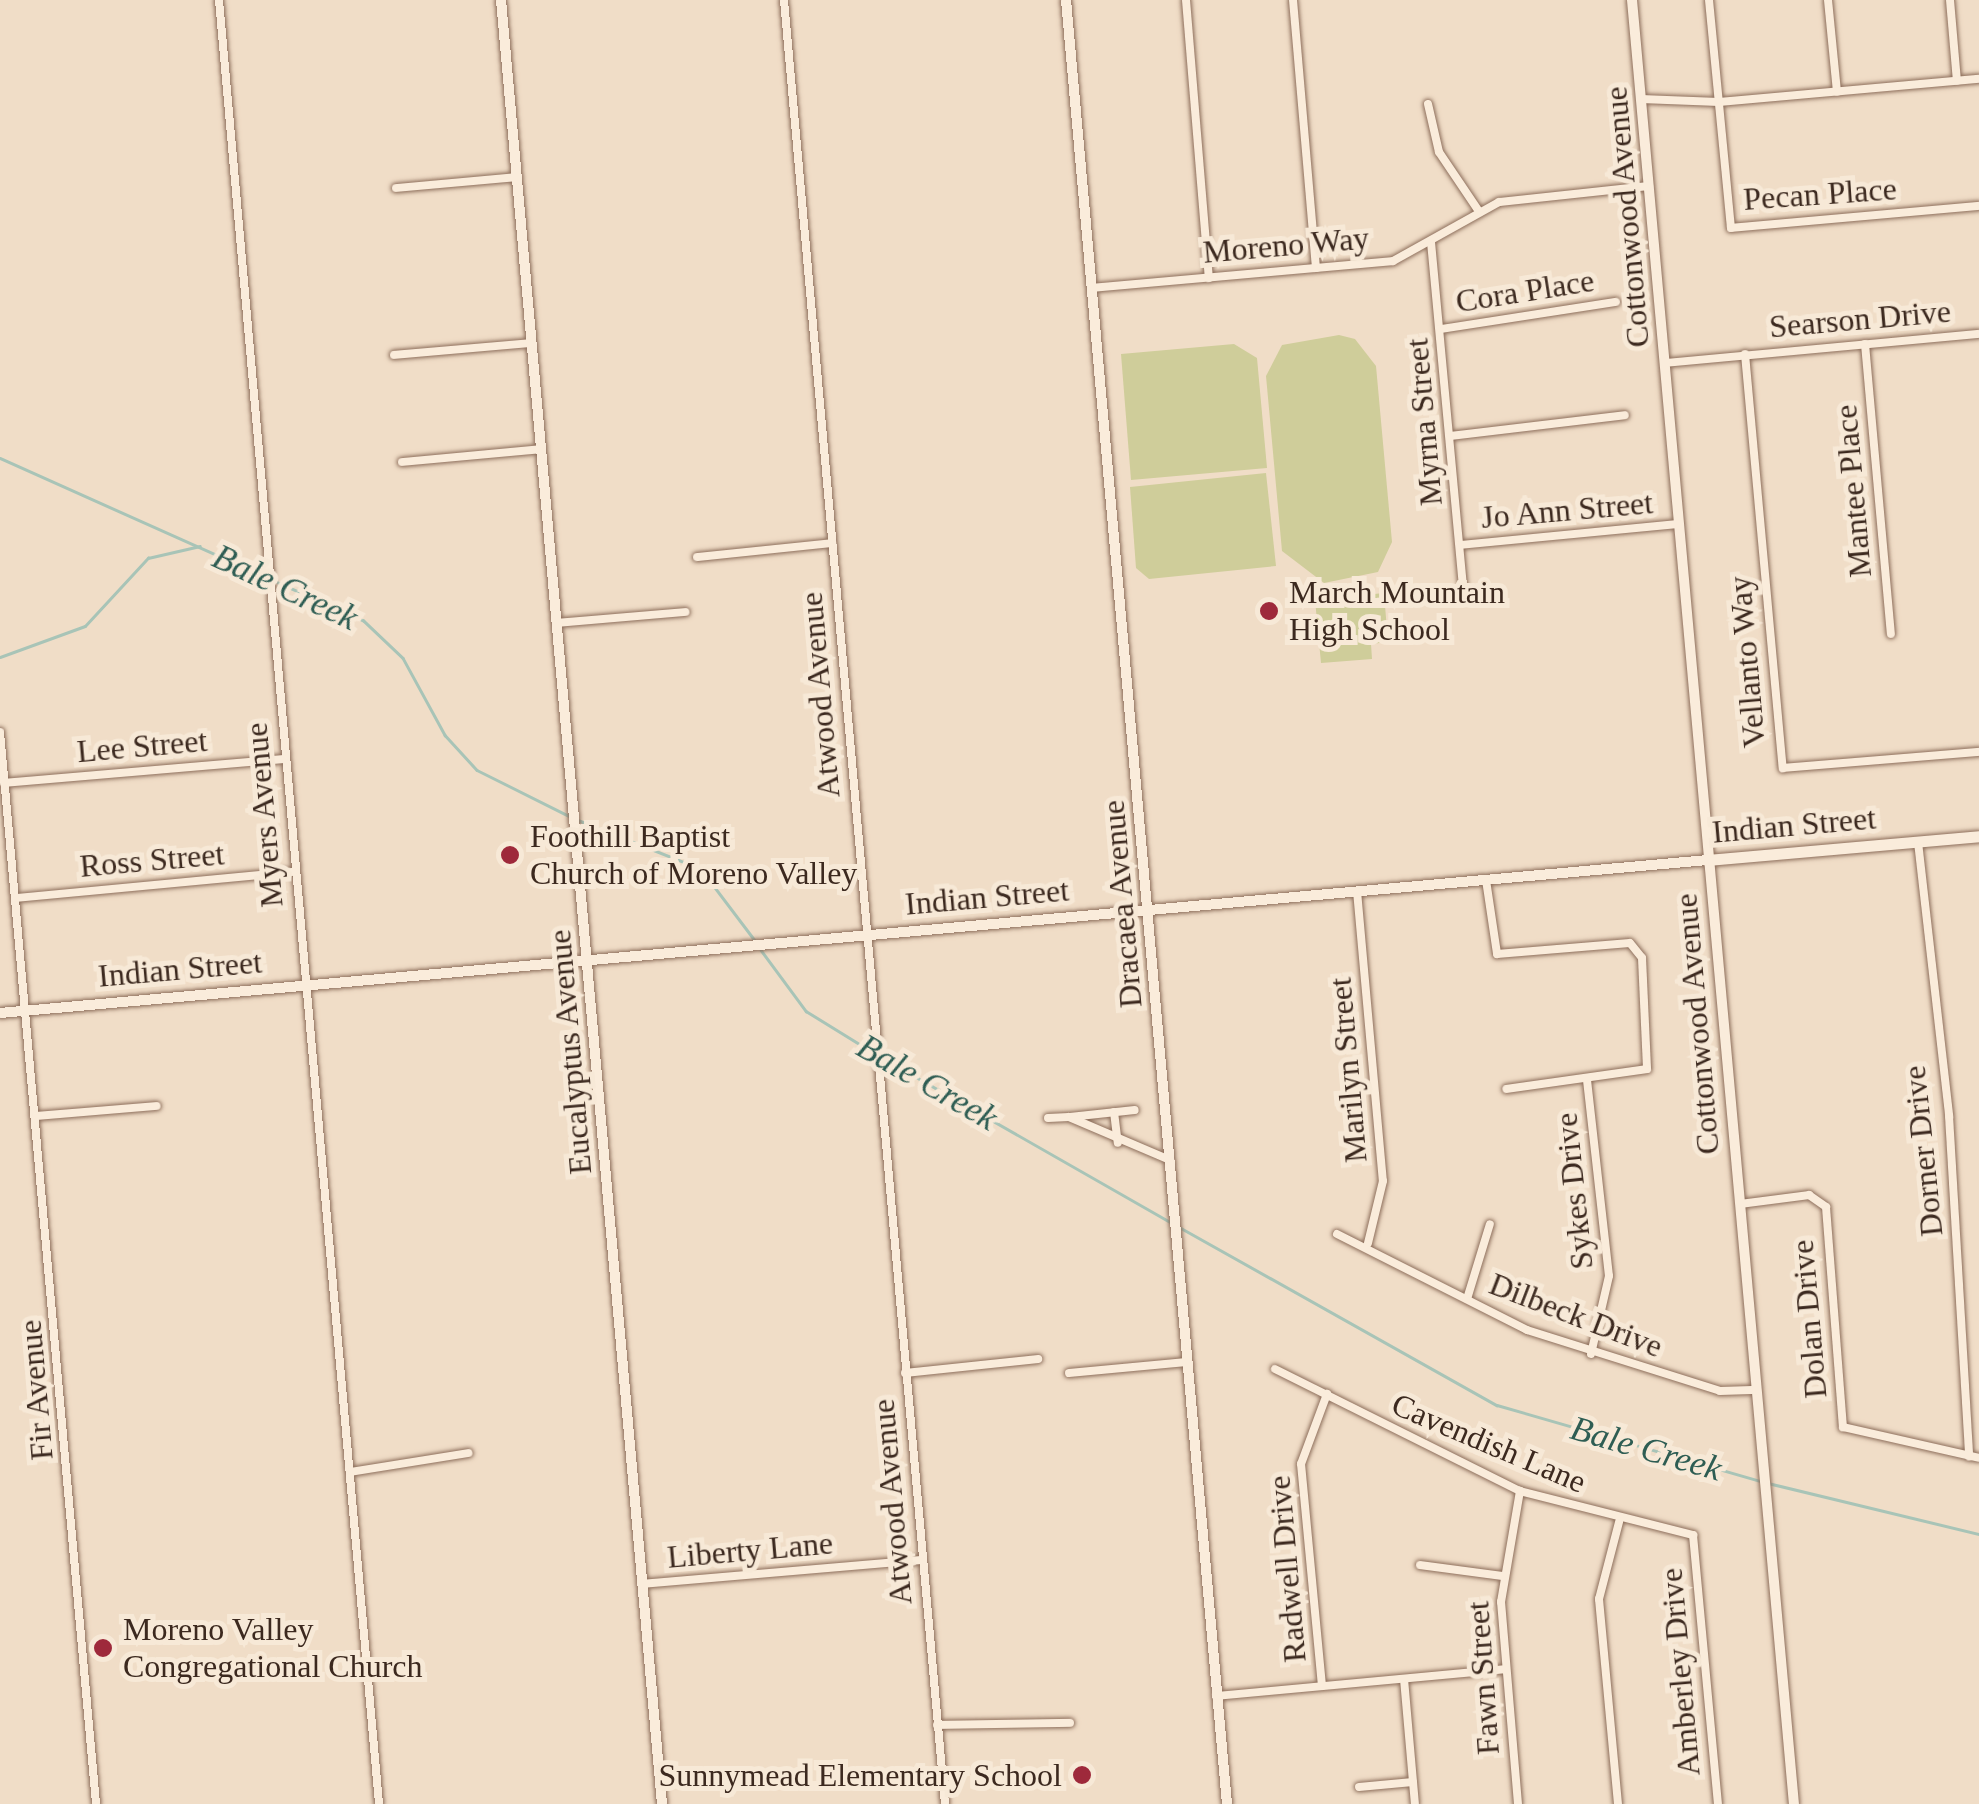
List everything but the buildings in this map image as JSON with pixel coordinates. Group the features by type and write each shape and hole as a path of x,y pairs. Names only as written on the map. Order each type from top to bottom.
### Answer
{"main road":[{"name":"Indian Street","path":"1707,860 1979,836"}],"street":[{"name":"Myers Avenue","path":"219,0 272,590 292,872 306,986 380,1804"},
{"name":"Eucalyptus Avenue","path":"501,0 662,1804"},
{"name":"Atwood Avenue","path":"784,0 945,1804"},
{"name":"Dracaea Avenue","path":"1066,0 1227,1804"},
{"path":"1186,0 1208,278"},
{"path":"1293,0 1316,268"},
{"name":"Cottonwood Avenue","path":"1632,0 1752,1390 1794,1804"},
{"path":"1709,0 1719,102"},
{"path":"1828,0 1837,92"},
{"path":"1950,0 1957,80"},
{"path":"1641,99 1719,102 1979,78"},
{"name":"Pecan Place","path":"1719,102 1731,228 1979,206"},
{"path":"1428,104 1439,152 1478,210"},
{"path":"396,188 516,177"},
{"name":"Moreno Way","path":"1092,288 1392,261 1431,242 1478,210 1649,186"},
{"name":"Myrna Street","path":"1431,242 1464,597"},
{"name":"Cora Place","path":"1441,329 1616,302"},
{"name":"Searson Drive","path":"1665,363 1979,334"},
{"path":"394,355 532,343"},
{"name":"Mantee Place","path":"1865,344 1891,634"},
{"name":"Vellanto Way","path":"1745,354 1783,768 1979,752"},
{"path":"1450,436 1625,415"},
{"path":"402,462 541,450"},
{"name":"Jo Ann Street","path":"1460,545 1679,524"},
{"path":"697,557 832,544"},
{"path":"557,624 686,612"},
{"name":"Fir Avenue","path":"0,732 96,1804"},
{"name":"Lee Street","path":"4,783 283,759"},
{"name":"Dorner Drive","path":"1918,842 1950,1116 1974,1457"},
{"name":"Indian Street","path":"0,1012 1707,860"},
{"name":"Ross Street","path":"16,898 292,872"},
{"path":"1486,880 1497,954 1638,947 1651,1060 1638,1073 1506,1090"},
{"name":"Marilyn Street","path":"1357,891 1383,1181 1368,1243"},
{"name":"Sykes Drive","path":"1587,1080 1609,1276 1591,1354"},
{"path":"37,1116 157,1106"},
{"path":"1048,1118 1135,1110"},
{"path":"1114,1112 1118,1143"},
{"path":"1069,1117 1118,1143 1170,1160"},
{"name":"Dolan Drive","path":"1739,1205 1809,1195 1826,1208 1843,1427 1974,1457"},
{"path":"1466,1300 1490,1224"},
{"name":"Dilbeck Drive","path":"1338,1234 1368,1243 1466,1300 1591,1354 1720,1391 1752,1390"},
{"path":"905,1373 1038,1359"},
{"path":"1069,1373 1186,1362"},
{"name":"Cavendish Lane","path":"1274,1369 1520,1491 1619,1522 1693,1536"},
{"name":"Radwell Drive","path":"1322,1686 1301,1464 1327,1394"},
{"path":"350,1472 468,1452"},
{"name":"Fawn Street","path":"1518,1804 1502,1576 1520,1491"},
{"path":"1618,1804 1600,1598 1619,1522"},
{"name":"Amberley Drive","path":"1693,1536 1718,1804"},
{"name":"Liberty Lane","path":"642,1584 923,1560"},
{"path":"1420,1565 1502,1576"},
{"path":"1216,1696 1506,1669"},
{"path":"1404,1679 1415,1804"},
{"path":"937,1726 1070,1722"},
{"path":"1359,1788 1414,1782"}],"shaded area":[{"path":"1339,335 1355,339 1376,366 1392,542 1378,572 1324,583 1282,551 1266,376 1282,345"},
{"path":"1234,344 1257,358 1267,468 1131,480 1121,354"},
{"path":"1266,473 1276,566 1149,579 1136,568 1130,487"},
{"path":"1384,593 1388,642 1371,644 1372,659 1321,663 1315,600"}],"waterway":[{"name":"Bale Creek","path":"0,458 363,620 403,658 445,735 477,770 571,817"},
{"path":"0,657 85,626 148,558 200,546"},
{"name":"Bale Creek","path":"578,820 701,869 757,943"},
{"name":"Bale Creek","path":"761,950 806,1011 874,1053"},
{"name":"Bale Creek","path":"881,1057 1170,1222"},
{"name":"Bale Creek","path":"1181,1228 1497,1405 1761,1481"},
{"name":"Bale Creek","path":"1768,1483 1979,1534"}],"place":[{"name":"March Mountain High School","path":"1269,611"},
{"name":"Foothill Baptist Church of Moreno Valley","path":"510,855"},
{"name":"Moreno Valley Congregational Church","path":"103,1648"},
{"name":"Sunnymead Elementary School","path":"1082,1775"}]}
